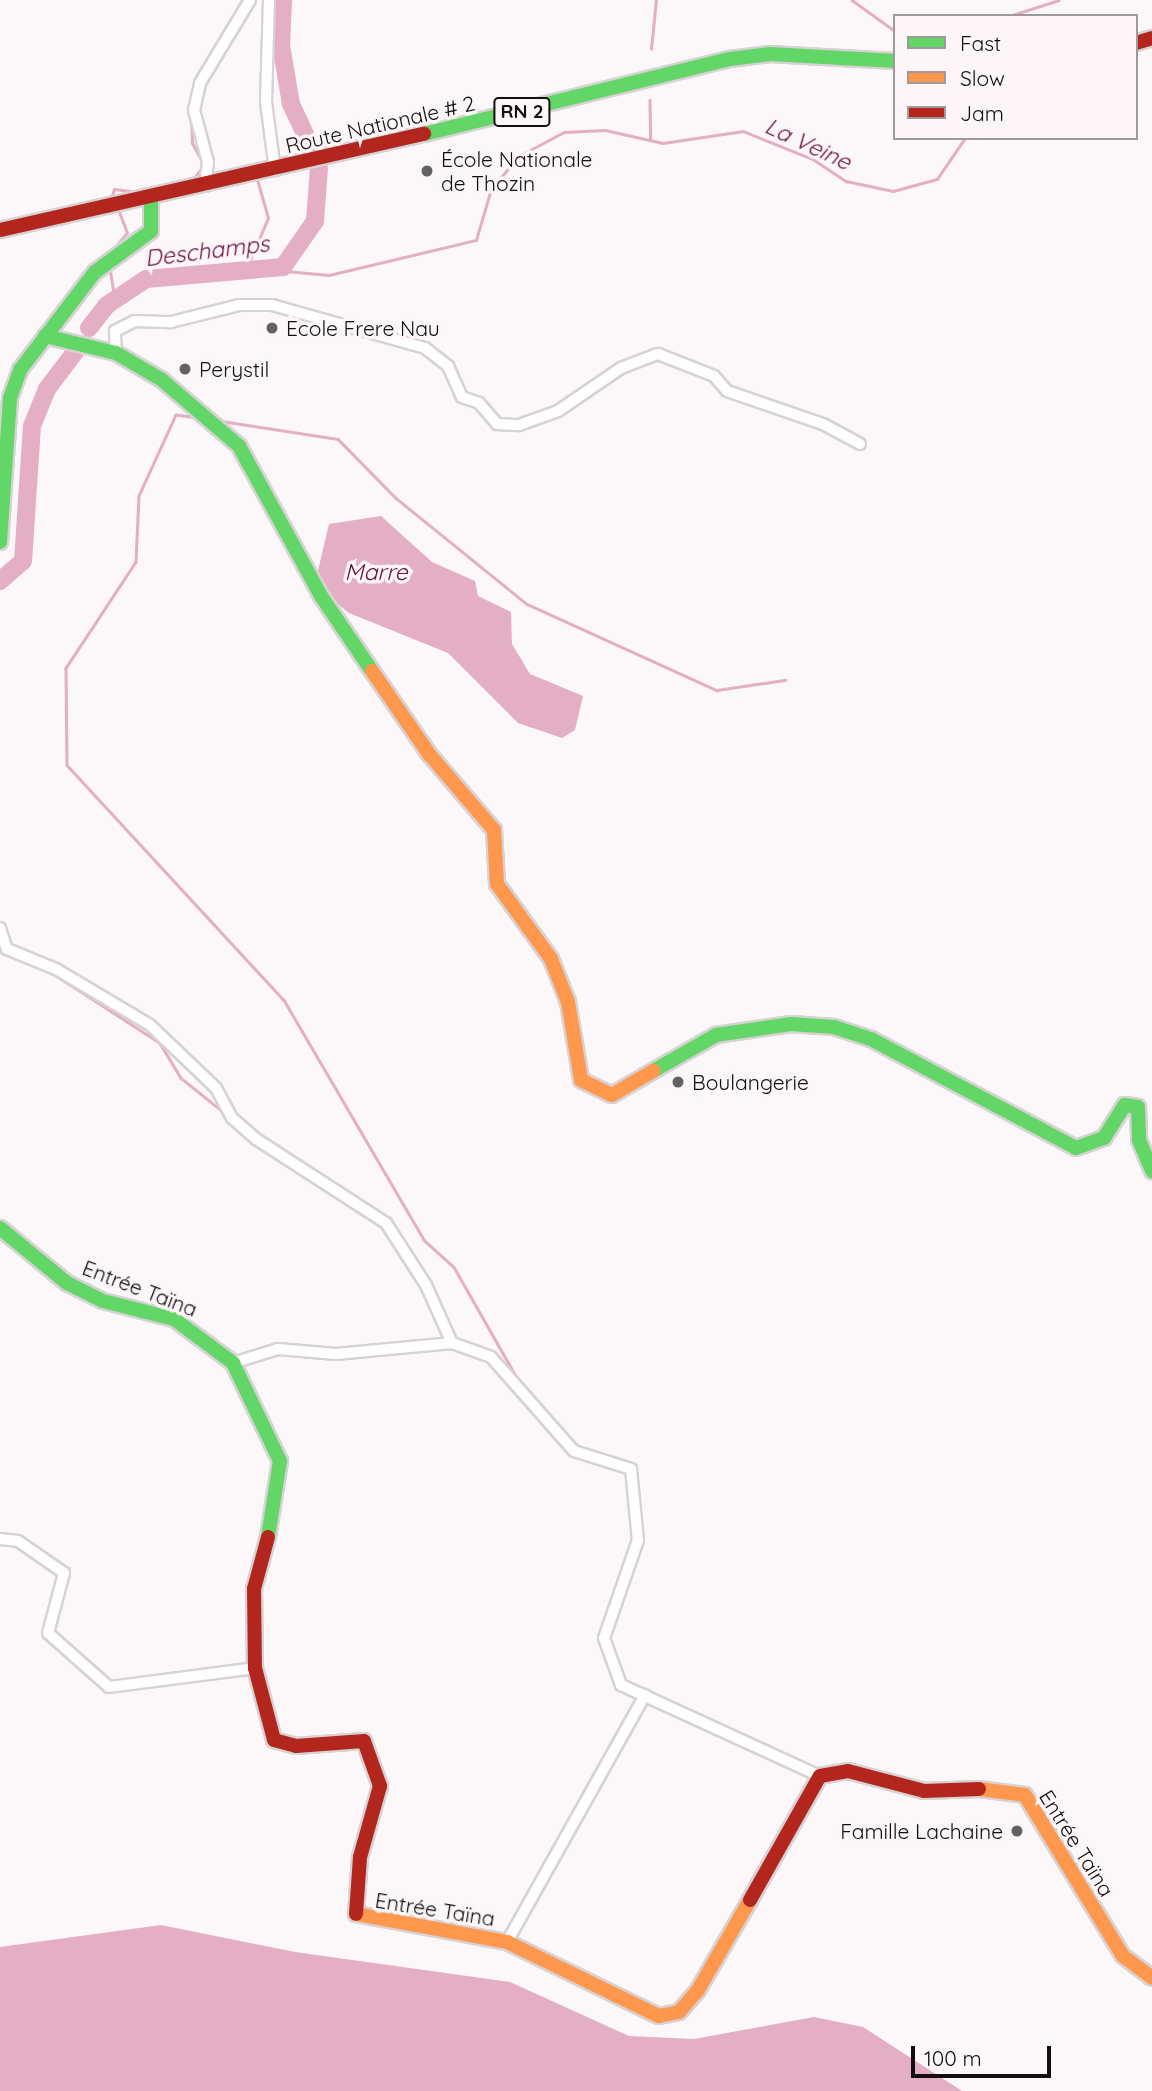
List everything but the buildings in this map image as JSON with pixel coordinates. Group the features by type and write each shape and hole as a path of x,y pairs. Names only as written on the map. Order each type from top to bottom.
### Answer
{"street":[{"path":"205,186 208,162 194,110 200,83 250,0"},
{"path":"269,0 266,102 275,170"},
{"name":"Route Nationale # 2","path":"0,230 275,170 730,59 769,54 893,61"},
{"path":"0,542 10,398 26,357 107,265 151,230 151,197"},
{"path":"116,353 115,331 135,321 171,323 239,305 272,305 425,348 447,366 462,397 479,403 497,424 519,425 558,411 621,368 657,354 714,376 727,391 823,424 860,444"},
{"path":"45,336 116,353 172,388 239,446 321,596 429,754 494,830 497,884 551,959 568,1002 581,1080 612,1095 716,1035 791,1024 835,1027 871,1039 1076,1148 1104,1138 1125,1105 1138,1108 1139,1140 1152,1171"},
{"path":"0,928 7,949 56,969 150,1025 216,1088 232,1118 256,1139 386,1223 426,1284 452,1343"},
{"name":"Entrée Taïna","path":"0,1227 67,1283 103,1301 174,1319 206,1337 233,1363 280,1461 279,1493 254,1589 255,1668 274,1740 296,1746 364,1741 371,1748 380,1786 360,1857 352,1905 358,1917 507,1942 629,2004 659,2016 678,2012 698,1990 820,1776 848,1771 924,1791 1005,1788 1025,1795 1123,1956 1152,1978"},
{"path":"233,1363 278,1349 336,1354 452,1343 501,1365 574,1451 631,1469 638,1540 604,1638 621,1685 820,1776"},
{"path":"0,1539 18,1541 64,1573 48,1633 109,1687 255,1668"},
{"path":"507,1942 645,1695"}],"water":[{"name":"Marre","path":"381,516 432,562 475,581 478,596 511,612 512,644 530,674 583,696 575,730 562,738 518,723 448,653 349,613 326,595 316,579 329,524"},
{"path":"161,1925 295,1952 510,1982 629,2036 694,2039 814,2017 863,2027 962,2091 0,2091 0,1947"}],"waterway":[{"name":"Deschamps","path":"283,0 281,45 291,104 312,149"},
{"path":"651,49 656,0"},
{"path":"852,0 893,30"},
{"path":"1015,14 1059,0"},
{"path":"650,100 651,139"},
{"path":"111,200 114,189 138,192 195,177 204,165 192,143 191,117"},
{"name":"La Veine","path":"264,269 329,275 476,240 491,189 519,156 564,132 605,130 663,143 743,131 813,159 846,181 893,191 937,179 964,140"},
{"name":"Deschamps","path":"89,328 107,305 146,279 283,267 315,221 319,168"},
{"path":"246,270 268,218 257,180"},
{"path":"110,253 127,233 119,212"},
{"path":"110,268 115,299"},
{"name":"Deschamps","path":"0,581 23,561 32,426 47,389 78,348"},
{"path":"197,418 176,415 139,496 136,562 66,668 67,765 284,1000 424,1240 454,1267 517,1378"},
{"path":"221,421 338,439 396,498 527,604 717,690 785,680"},
{"path":"60,978 160,1043 181,1078 221,1110"}],"traffic: fast":[{"path":"424,134 730,59 770,54 893,61"},
{"path":"0,542 10,398 20,370 95,272 151,231 151,196"},
{"path":"45,336 116,353 162,380 239,446 321,596 372,671"},
{"path":"653,1071 716,1035 791,1024 834,1027 871,1039 1076,1148 1104,1138 1125,1105 1138,1107 1139,1140 1152,1171"},
{"path":"0,1228 67,1283 103,1301 174,1319 233,1363 280,1461 268,1537"}],"traffic: slow":[{"path":"372,671 429,754 494,830 497,884 551,959 568,1002 581,1080 612,1095 653,1071"},
{"path":"979,1789 1025,1795 1123,1956 1152,1978"},
{"path":"356,1914 507,1942 659,2016 679,2012 698,1990 750,1900"}],"traffic: jam":[{"path":"1138,42 1152,38"},
{"path":"0,230 424,134"},
{"path":"268,1537 254,1589 255,1668 274,1740 296,1746 364,1741 380,1786 360,1857 356,1914"},
{"path":"750,1900 820,1776 848,1771 924,1791 979,1789"}],"place":[{"name":"École Nationale de Thozin","path":"427,171"},
{"name":"Ecole Frere Nau","path":"272,328"},
{"name":"Perystil","path":"185,369"},
{"name":"Boulangerie","path":"678,1082"},
{"name":"Famille Lachaine","path":"1017,1831"}]}
